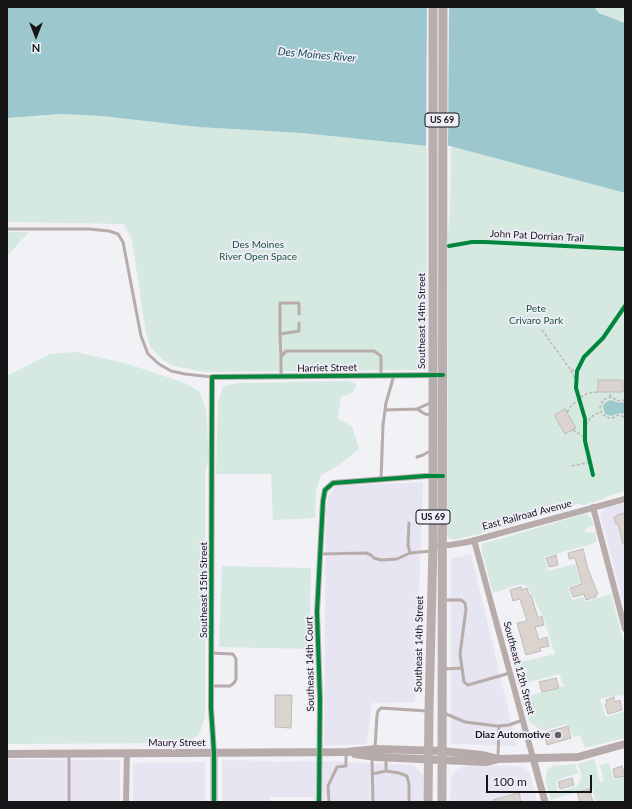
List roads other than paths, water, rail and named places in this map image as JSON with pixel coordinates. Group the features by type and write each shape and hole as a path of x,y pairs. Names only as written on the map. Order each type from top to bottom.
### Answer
{"main road":[{"name":"Southeast 14th Street","path":"428,802 433,548 433,7"},
{"name":"Southeast 14th Street","path":"442,802 443,7"},
{"name":"Maury Street","path":"7,754 346,752 442,756 486,762 498,759 578,756 625,744"},
{"name":"Maury Street","path":"374,753 386,758 428,755"}],"street":[{"name":"Harriet Street","path":"212,377 443,375"},
{"name":"Southeast 15th Street","path":"212,377 212,686 214,802"},
{"path":"381,480 443,476"},
{"name":"Southeast 14th Court","path":"319,802 320,700 317,612 323,501 325,490 333,483 381,480"},
{"name":"East Railroad Avenue","path":"433,548 442,545 458,544 474,540 625,499"},
{"path":"593,508 625,629"},
{"name":"Southeast 12th Street","path":"474,540 545,802"},
{"path":"126,802 127,753"}],"lane":[{"path":"7,229 90,229 109,231 118,234 124,242 141,336 148,354 158,364 171,370 185,374 212,377"},
{"path":"281,376 280,304 299,304 299,314"},
{"path":"280,334 299,331 299,324"},
{"path":"281,357 286,351 374,351 380,356 381,375"},
{"path":"381,480 383,425 385,410 394,375"},
{"path":"385,410 418,409 433,401"},
{"path":"418,409 425,414 433,415"},
{"path":"417,457 433,449"},
{"path":"409,523 408,545 410,553"},
{"path":"320,554 366,553 381,560 398,559 410,553 433,548"},
{"path":"443,600 461,600 465,603 466,609 460,654 464,682 468,684 510,673"},
{"path":"212,653 233,654 236,659 236,679 230,686 212,686"},
{"path":"442,669 462,668"},
{"path":"372,802 372,774 378,711 381,708 429,711"},
{"path":"442,712 464,722 499,726 509,725 523,720"},
{"path":"498,759 499,726"},
{"path":"329,802 328,786 337,767 346,766 346,752"},
{"path":"69,754 69,802"},
{"path":"386,758 386,771"},
{"path":"372,774 386,771 407,776 409,784 409,802"}],"water":[{"name":"Des Moines River","path":"7,7 594,7 599,13 625,23 625,193 450,146 427,146 302,133 198,127 101,116 61,114 7,118"},
{"path":"610,400 619,403 625,402 625,414 619,413 611,416 605,414 603,406"}],"place":[{"name":"Diaz Automotive","path":"558,735"}],"park label":[{"name":"Des Moines River Open Space","path":"258,250"},
{"name":"Pete Crivaro Park","path":"536,314"}]}
